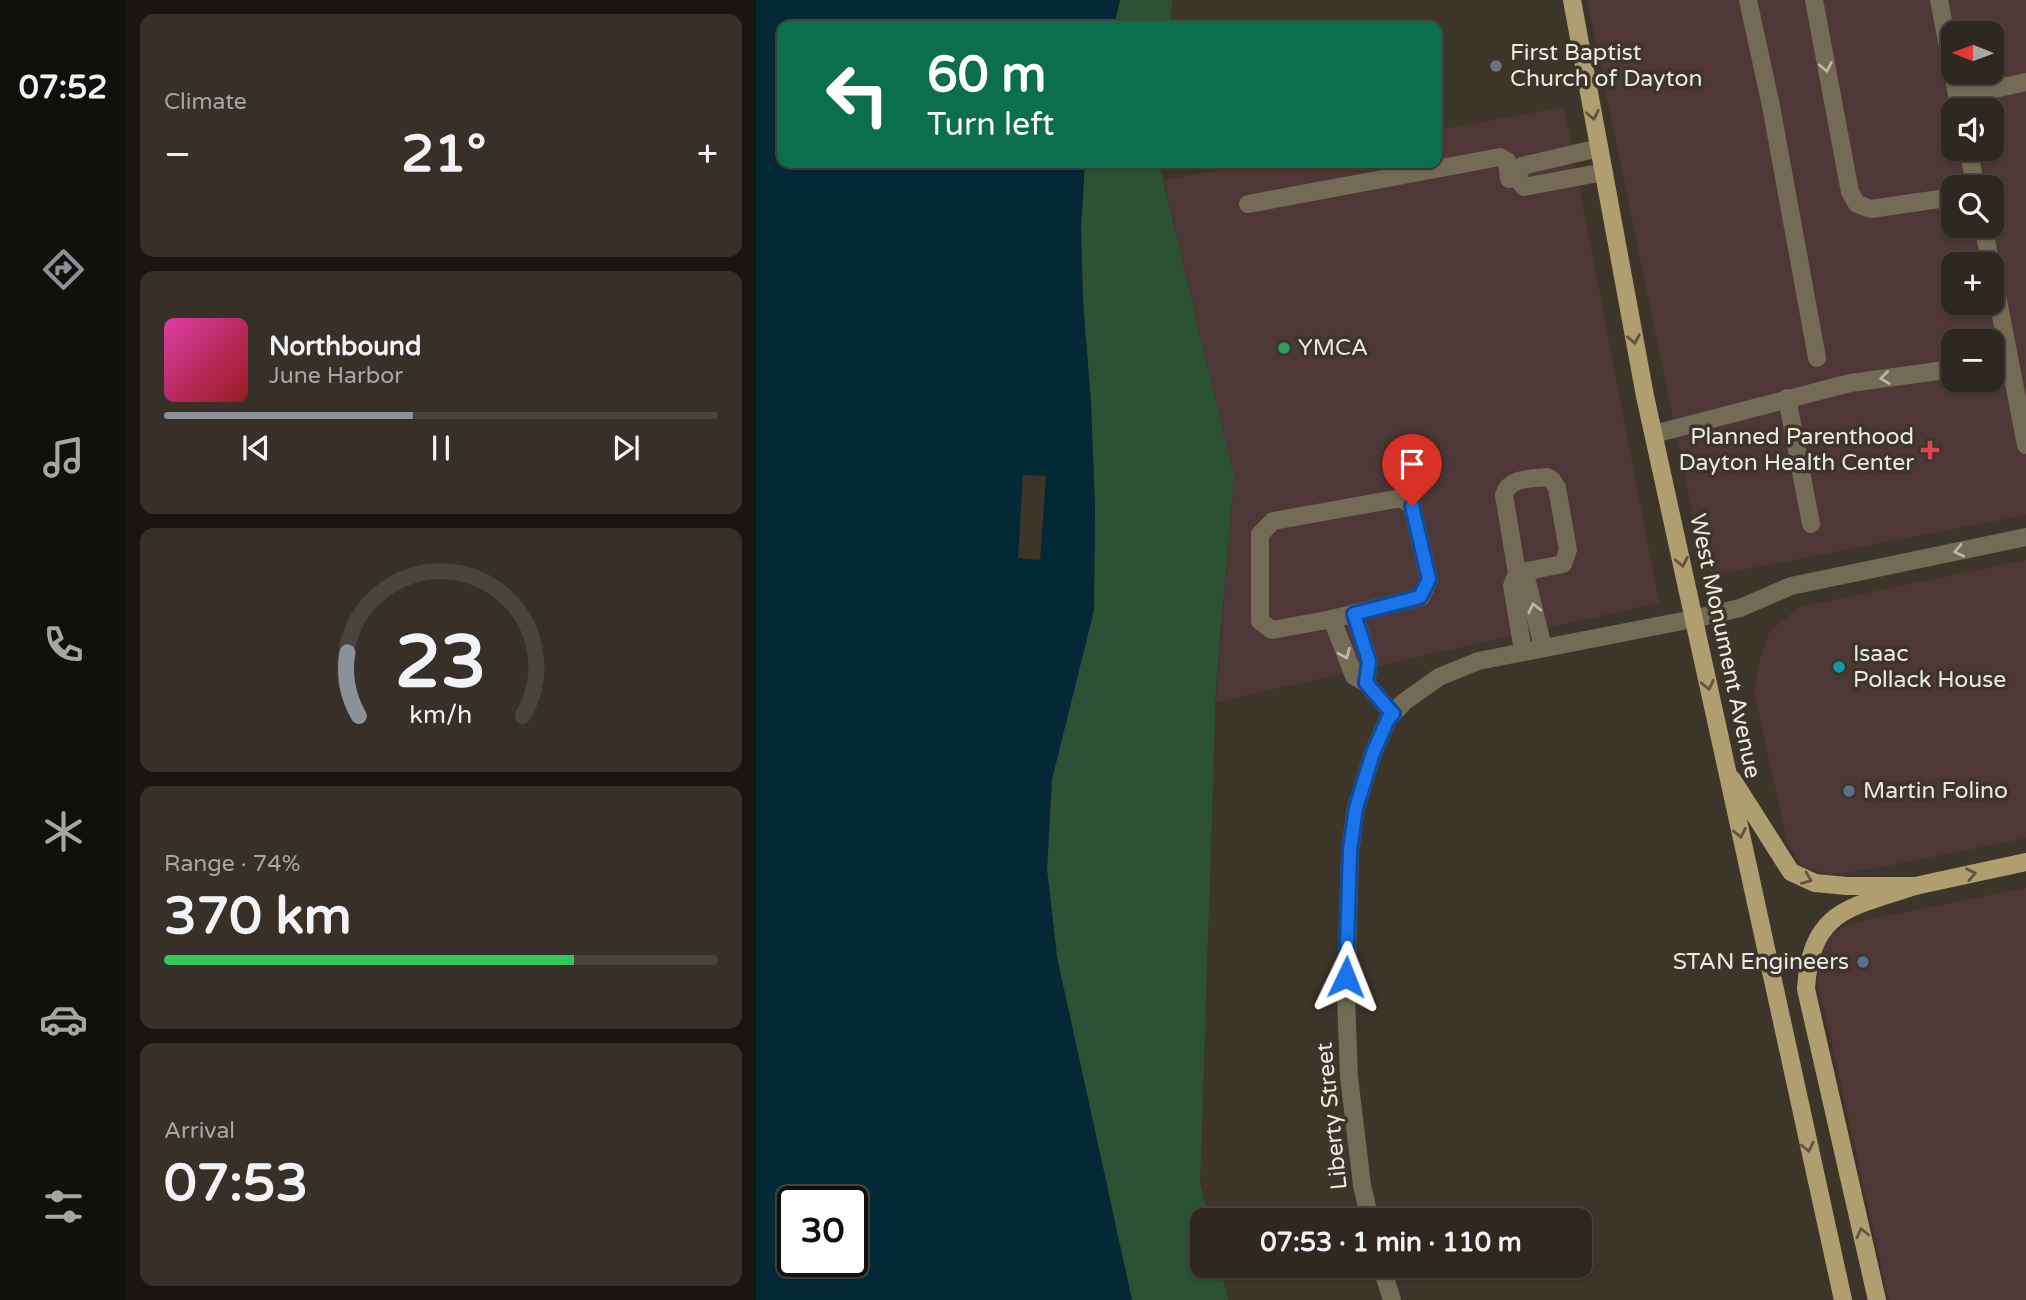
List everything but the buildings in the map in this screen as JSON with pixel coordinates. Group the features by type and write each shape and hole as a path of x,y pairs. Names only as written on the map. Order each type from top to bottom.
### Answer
{"main road":[{"name":"West Monument Avenue","path":"1572,0 1654,434 1843,1300"},
{"path":"1725,767 1791,872 1815,883 1915,886"},
{"path":"1877,1300 1806,989 1808,962 1816,939 1832,919 1848,909 1915,886 2026,862"}],"street":[{"path":"1748,0 1771,106 1817,358"},
{"path":"1814,0 1850,192 1857,204 1871,209 1941,199"},
{"path":"1939,0 1958,98"},
{"path":"1977,98 2026,82"},
{"path":"1517,178 1522,166 1599,148"},
{"path":"1248,205 1500,157 1507,161 1509,179 1517,178"},
{"path":"1517,178 1524,187 1604,172"},
{"path":"1654,434 1850,383 1941,371"},
{"path":"2004,373 2026,445"},
{"path":"1787,398 1811,524"},
{"path":"1517,573 1563,564 1567,558 1558,488 1547,477 1512,483 1504,495 1517,573 1512,586 1523,651"},
{"path":"1401,498 1412,506 1429,579 1420,597 1332,619 1272,630 1260,621 1260,534 1273,522 1401,498"},
{"path":"1332,619 1354,676 1366,683 1391,717 1404,702 1439,677 1478,661 1693,619 1740,608 1791,586 2026,537"},
{"path":"1517,573 1527,582 1543,648"},
{"path":"1354,614 1369,661 1366,683"},
{"name":"Liberty Street","path":"1367,1208 1349,1077 1346,996 1350,850 1356,808 1373,753 1391,717"},
{"path":"1385,1278 1392,1300"}],"shaded area":[{"path":"1587,0 2026,0 2026,515 1726,573 1704,569"},
{"path":"1564,107 1659,603 1216,702 1234,477 1164,180 1231,168 1442,168 1442,129"},
{"path":"2026,560 2026,838 1828,875 1802,866 1788,845 1754,692 1760,658 1770,631 1799,607"},
{"path":"2026,888 2026,1300 1889,1300 1818,988 1818,954 1835,931 1852,923"}],"green space":[{"path":"1120,0 1172,0 1170,21 1115,21"},
{"path":"1085,168 1160,168 1234,477 1216,687 1200,1184 1206,1208 1190,1208 1190,1278 1223,1278 1228,1300 1132,1300 1057,957 1047,869 1052,779 1094,610 1095,507 1081,227"}],"water":[{"path":"756,0 1120,0 1115,21 777,21 777,168 1085,168 1081,227 1095,507 1094,610 1052,779 1047,869 1057,957 1132,1300 756,1300"}],"pier":[{"path":"1023,475 1046,476 1040,560 1018,558"}],"place":[{"name":"First Baptist Church of Dayton","path":"1496,66"},
{"name":"YMCA","path":"1284,348"},
{"name":"Planned Parenthood Dayton Health Center","path":"1930,450"},
{"name":"Isaac Pollack House","path":"1839,667"},
{"name":"Martin Folino","path":"1849,791"},
{"name":"STAN Engineers","path":"1863,962"}],"route":[{"path":"1346,977 1350,850 1356,808 1373,753 1388,719 1393,714 1366,683 1369,661 1354,614 1420,597 1429,579 1412,506"}]}
